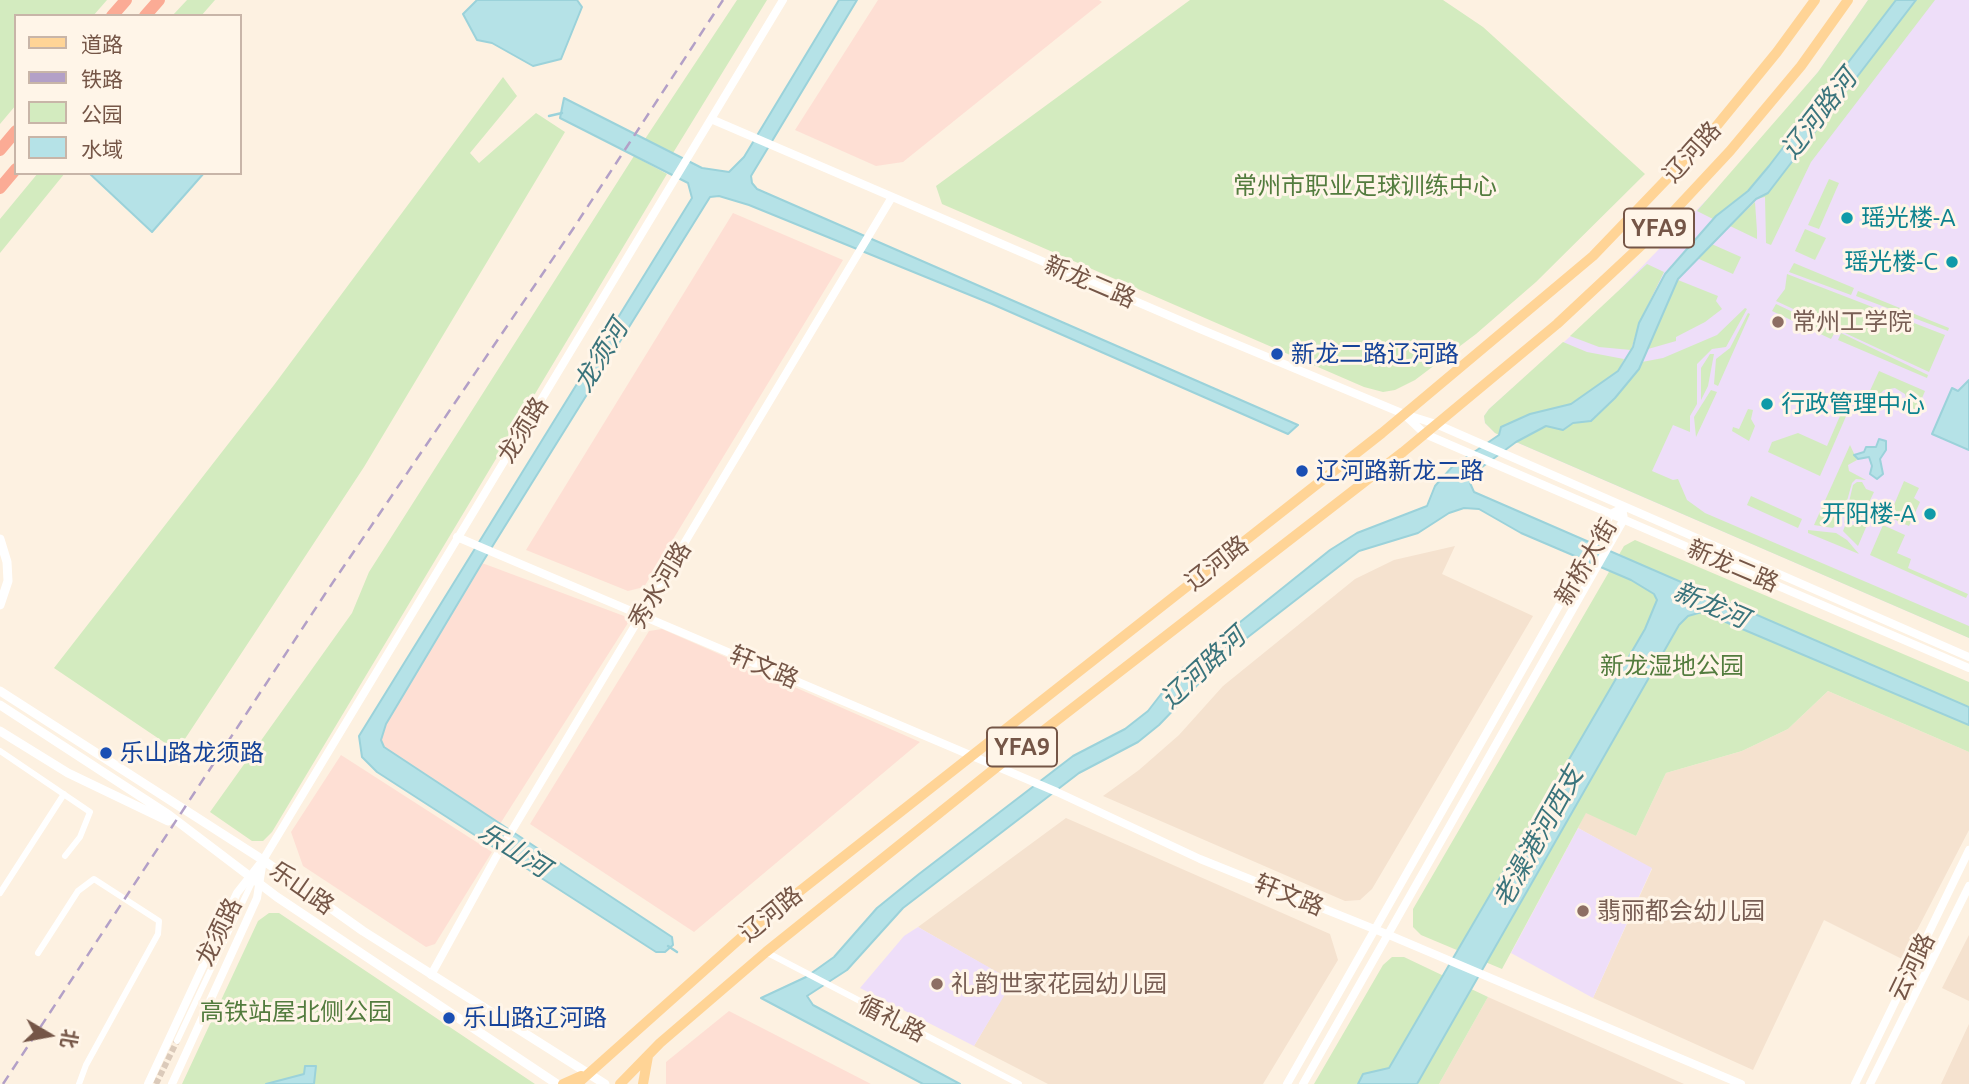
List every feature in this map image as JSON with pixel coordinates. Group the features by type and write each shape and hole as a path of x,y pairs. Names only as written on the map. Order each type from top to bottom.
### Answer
{"highway":[{"path":"114,14 126,0"},
{"path":"147,14 159,0"},
{"path":"0,150 14,133"},
{"path":"0,188 14,171"}],"main road":[{"name":"辽河路","path":"577,1084 744,935 1404,414 1546,297 1640,208 1710,134 1777,52 1815,0"},
{"name":"辽河路","path":"620,1084 648,1055 766,952 998,766 1425,434 1557,324 1672,214 1801,66 1848,0"},
{"path":"0,539 7,562 8,582 0,605"},
{"name":"乐山路","path":"0,691 263,860 431,975 605,1084"},
{"name":"乐山路","path":"0,705 202,839 254,880 557,1084"},
{"path":"0,731 68,773 145,808 202,839"},
{"path":"643,1084 648,1055"},
{"path":"563,1084 587,1074"}],"street":[{"name":"龙须路","path":"172,1084 263,860 693,153 783,0"},
{"name":"新龙二路","path":"711,120 1404,414 1436,424 1622,508 1969,657"},
{"name":"秀水河路","path":"431,975 496,858 892,197"},
{"path":"1404,414 1425,434"},
{"name":"新龙二路","path":"1425,434 1969,668"},
{"name":"新桥大街","path":"1287,1084 1597,538 1611,514 1622,508 1624,519 1593,569 1390,934 1303,1084"},
{"name":"轩文路","path":"457,537 998,766 1200,859 1390,934 1741,1084"},
{"path":"0,751 90,812 80,836 65,856"},
{"path":"0,893 64,794"},
{"name":"云河路","path":"1855,1084 1969,850"},
{"name":"龙须路","path":"148,1084 237,893 254,880 263,860"},
{"path":"38,953 78,891 94,879 159,920 158,934 86,1065 79,1084"},
{"path":"177,1041 254,880"},
{"name":"云河路","path":"1870,1084 1969,886"},
{"name":"循礼路","path":"766,952 1018,1084"}],"shaded area":[{"path":"878,0 1102,2 903,162 876,166 795,130"},
{"name":"常州工学院","path":"1868,0 1969,0 1969,638 1495,433 1485,423 1484,416 1489,409 1602,308 1744,161 1818,72"},
{"path":"733,213 843,260 644,587 628,591 526,550"},
{"path":"1455,546 1442,574 1533,616 1372,889 1360,900 1345,901 1103,796 1139,770 1179,735 1223,686 1355,579 1394,560"},
{"path":"482,563 624,616 628,623 500,824 384,747 381,740 386,724"},
{"path":"662,629 920,742 694,932 530,824 649,631"},
{"path":"1828,691 1969,752 1969,830 1902,959 1824,920 1753,1070 1593,998 1652,869 1578,828 1586,812 1636,836 1666,773 1742,751 1788,729"},
{"path":"341,755 492,852 435,944 426,947 303,866 291,832"},
{"path":"1066,818 1330,934 1338,960 1263,1084 1048,1084 974,1046 1012,981 918,927"},
{"name":"翡丽都会幼儿园","path":"1578,828 1652,868 1593,998 1511,953"},
{"name":"礼韵世家花园幼儿园","path":"918,927 1013,981 974,1046 860,988 904,936"},
{"path":"1969,935 1969,1001 1942,988"},
{"path":"1488,997 1684,1084 1439,1084"},
{"path":"729,1011 871,1084 666,1084 666,1062"},
{"path":"1969,1024 1969,1084 1941,1084"}],"green space":[{"path":"0,0 107,0 95,14 14,14 14,107 0,124"},
{"path":"187,0 215,0 203,14 174,14"},
{"path":"737,0 767,0 673,153 645,139"},
{"name":"常州市职业足球训练中心","path":"1190,0 1443,0 1483,27 1645,174 1536,282 1476,334 1415,380 1395,390 1383,392 1364,387 942,204 936,186"},
{"path":"1868,0 1896,0 1748,191 1713,219 1697,211 1818,72"},
{"path":"1916,0 1935,0 1811,162 1771,245 1766,243 1765,197 1757,199 1768,193"},
{"path":"503,77 517,96 470,153 479,163 536,113 565,132 364,467 177,751 54,668 274,385"},
{"path":"634,156 667,174 272,832 263,841 252,841 210,812 352,613 369,572"},
{"path":"36,175 63,175 0,253 0,219"},
{"path":"1829,179 1839,183 1819,229 1808,225"},
{"path":"1755,202 1757,231 1757,239 1730,226"},
{"path":"1805,229 1826,238 1815,260 1795,251"},
{"path":"1698,238 1741,257 1733,274 1690,255"},
{"path":"1794,263 1854,288 1851,295 1789,272"},
{"path":"1647,264 1664,272 1639,323 1631,350 1599,347 1570,336"},
{"path":"1787,274 1945,335 1929,372 1776,301 1785,289"},
{"path":"1678,280 1718,296 1716,301 1722,309 1705,322 1676,337 1676,341 1648,349"},
{"path":"1858,291 1949,328 1948,331 1856,296"},
{"path":"1776,304 1835,332 1831,339 1772,311"},
{"path":"1747,309 1726,347 1712,349 1697,364 1697,404 1690,416 1690,432 1673,425 1652,471 1673,480 1678,479 1687,500 1705,513 1969,626 1969,638 1516,442 1546,426 1563,430 1573,423 1591,421 1615,398 1642,362 1663,358 1717,335"},
{"path":"1748,313 1750,314 1718,386 1714,384 1716,359 1730,348"},
{"path":"1841,333 1928,375 1927,378 1838,340"},
{"path":"1563,342 1587,352 1624,359 1618,371 1571,404 1530,414 1501,427 1499,435 1495,433 1485,423 1484,416 1489,409"},
{"path":"1710,354 1714,354 1708,386 1701,400 1701,368"},
{"path":"1879,371 1925,391 1917,410 1909,407 1905,394 1895,388 1884,390 1876,398 1868,395"},
{"path":"1711,390 1717,392 1696,437 1694,417"},
{"path":"1849,395 1854,398 1820,476 1768,452 1772,442 1798,433 1827,446"},
{"path":"1748,409 1753,410 1751,419 1755,426 1749,441 1732,431 1733,427 1739,429"},
{"path":"1850,445 1857,460 1848,465 1849,471 1866,480 1856,479 1852,483 1843,515 1833,528 1814,525"},
{"path":"1904,481 1919,488 1914,498 1920,502 1909,526 1889,517"},
{"path":"1862,482 1866,489 1874,492 1862,517 1844,523 1853,485"},
{"path":"1751,496 1802,519 1798,528 1747,505"},
{"path":"1866,516 1870,518 1858,546 1843,531 1845,526 1854,525"},
{"path":"1883,525 1905,535 1897,553 1911,559 1908,568 1968,594 1966,598 1870,555"},
{"path":"1808,530 1836,533 1847,540 1859,554 1808,533"},
{"name":"新龙湿地公园","path":"1635,540 1969,682 1969,752 1828,691 1788,729 1742,751 1666,773 1636,836 1586,813 1502,969 1421,935 1413,927 1413,909 1624,546"},
{"name":"高铁站屋北侧公园","path":"269,913 279,913 535,1084 182,1084 258,921"},
{"path":"1392,957 1404,957 1488,997 1439,1084 1314,1084 1383,965"}],"water":[{"path":"477,0 577,0 582,7 561,59 533,66 492,43 477,40 463,14"},
{"name":"龙须河","path":"839,0 857,0 751,176 757,189 1298,425 1288,434 992,304 749,205 719,196 710,197 482,563 386,724 381,740 384,747 672,937 673,945 665,952 656,952 377,772 362,757 359,736 692,198 688,183 560,118 564,98 702,168 729,172 744,157"},
{"path":"1896,0 1916,0 1768,193 1756,199 1678,279 1639,369 1615,398 1591,421 1573,423 1563,430 1546,426 1516,442 1474,473 1470,483 1474,492 1969,707 1969,725 1702,612 1688,616 1679,625 1417,1084 1358,1084 1363,1074 1389,1068 1645,629 1657,600 1654,594 1631,580 1521,533 1479,509 1464,508 1449,513 1418,533 1359,551 1230,651 1159,725 1138,742 1079,773 903,908 847,970 807,996 813,1005 960,1084 923,1084 761,998 806,977 834,957 877,908 919,874 1073,756 1125,729 1148,711 1179,671 1330,550 1357,533 1427,506 1435,486 1452,467 1499,435 1501,427 1530,414 1571,404 1618,371 1633,347 1639,323 1665,274 1716,216 1748,191"},
{"path":"91,175 202,175 152,232"},
{"path":"1969,380 1969,450 1932,434 1952,388 1958,391"},
{"path":"1879,439 1886,441 1886,450 1880,459 1883,474 1877,479 1870,474 1872,466 1869,457 1858,459 1854,455 1864,452 1866,447 1876,447"},
{"path":"305,1066 316,1066 314,1084 266,1084 304,1074"}],"waterway":[{"path":"549,116 562,113"},
{"name":"乐山河","path":"668,946 677,952"}],"tunnel":[{"path":"156,1084 177,1041"}],"railway":[{"path":"3,1084 325,594 573,229 723,0"}],"place":[{"name":"瑶光楼-A","path":"1847,218"},
{"name":"瑶光楼-C","path":"1952,262"},
{"name":"常州工学院","path":"1778,322"},
{"name":"新龙二路辽河路","path":"1277,354"},
{"name":"行政管理中心","path":"1767,404"},
{"name":"辽河路新龙二路","path":"1302,471"},
{"name":"开阳楼-A","path":"1930,514"},
{"name":"乐山路龙须路","path":"106,753"},
{"name":"翡丽都会幼儿园","path":"1583,911"},
{"name":"礼韵世家花园幼儿园","path":"937,984"},
{"name":"乐山路辽河路","path":"449,1018"}],"water label":[{"name":"辽河路河","path":"1819,114"},
{"name":"新龙河","path":"1711,605"},
{"name":"辽河路河","path":"1203,668"},
{"name":"老澡港河西支","path":"1538,837"}]}
